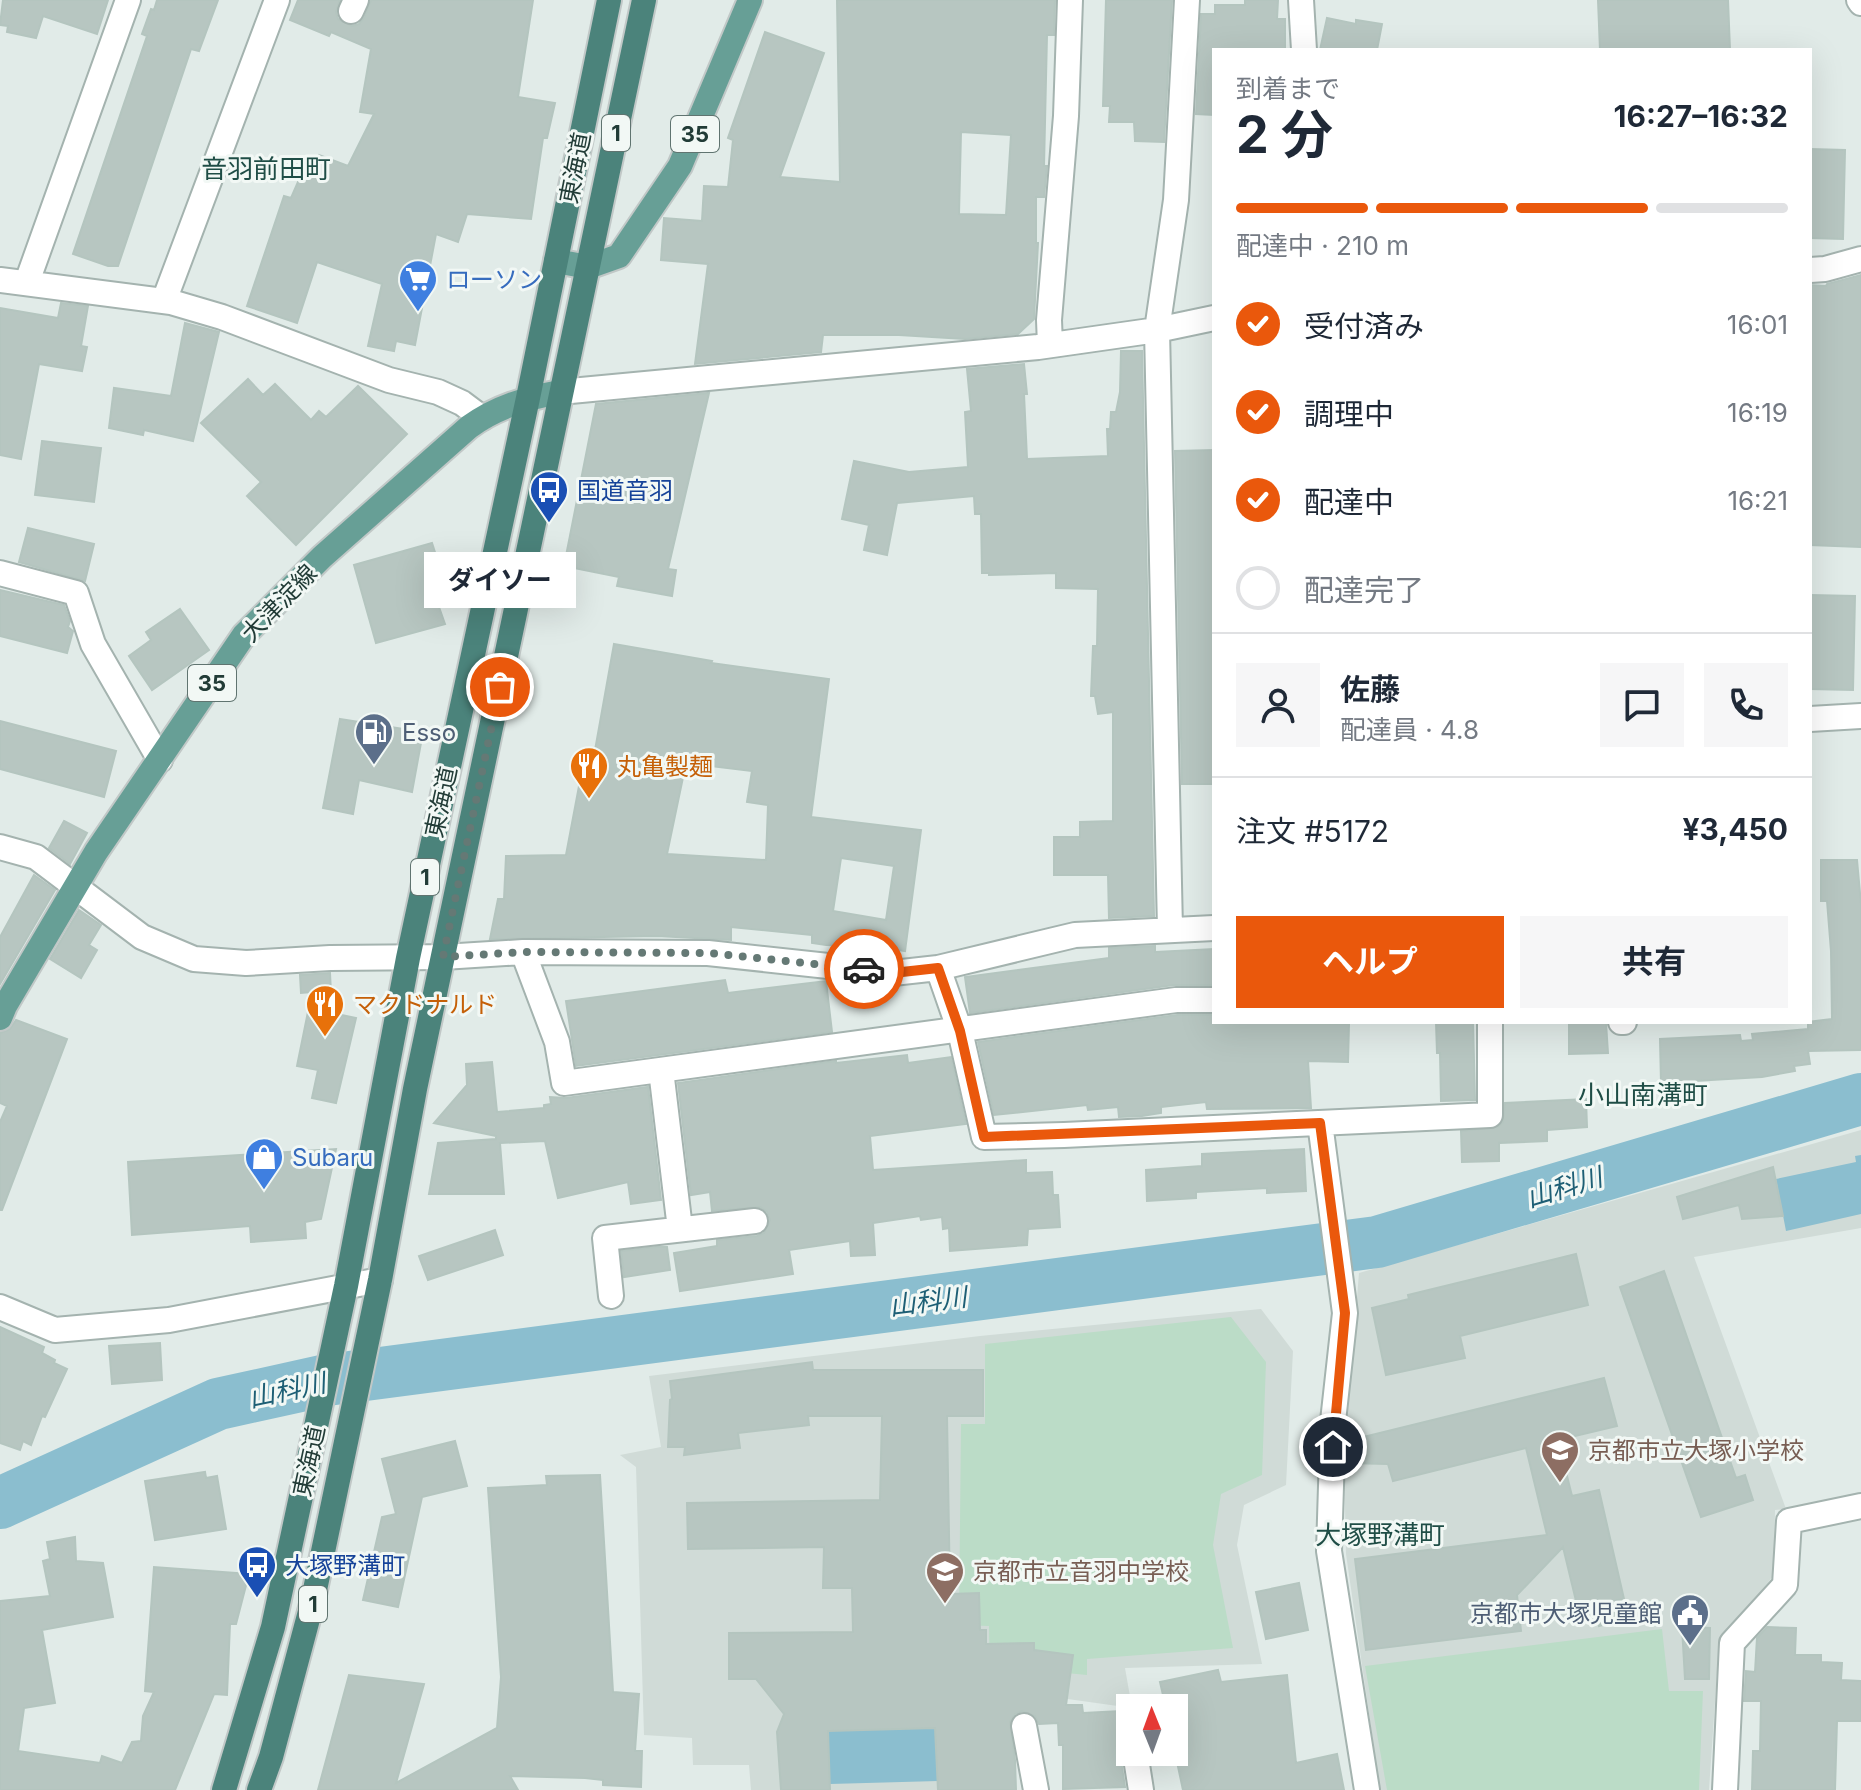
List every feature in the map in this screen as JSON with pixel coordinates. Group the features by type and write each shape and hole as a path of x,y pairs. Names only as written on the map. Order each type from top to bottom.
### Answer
{"highway":[{"name":"東海道","path":"224,1790 273,1627 346,1286 408,958 528,398 609,0"},
{"name":"東海道","path":"259,1790 271,1757 312,1604 380,1280 415,1089 644,0"}],"main road":[{"name":"35","path":"588,267 619,256 680,166 750,0"},
{"path":"556,261 588,267"},
{"name":"大津淀線","path":"0,1018 96,852 244,635 322,557 482,418 528,398 560,392"}],"street":[{"path":"27,282 128,0"},
{"path":"164,301 277,0"},
{"path":"1050,345 1049,320 1066,116 1070,0"},
{"path":"1170,929 1157,330 1176,200 1187,0"},
{"path":"1301,0 1304,48"},
{"path":"1812,270 1861,259"},
{"path":"0,280 164,301 222,317 389,380 438,392 462,403 482,418"},
{"path":"560,392 1050,345 1157,330 1212,318"},
{"path":"0,573 76,593 93,644 160,760"},
{"path":"1812,719 1861,716"},
{"path":"0,847 36,857 142,937 194,959 246,963 523,952 708,953 893,973 938,968 1075,935 1212,928"},
{"path":"523,952 557,1042 564,1083 1176,1000 1212,1000"},
{"path":"938,968 960,1031 984,1137 1490,1115 1490,1024"},
{"path":"661,1070 680,1229"},
{"path":"1320,1123 1345,1313 1333,1421 1329,1551 1367,1790"},
{"path":"611,1296 605,1238 755,1221"},
{"path":"0,1307 55,1330 169,1320 380,1280"},
{"path":"1725,1790 1732,1643 1785,1585 1789,1521 1861,1506"},
{"path":"1024,1726 1036,1790"},
{"path":"1137,1766 1141,1790"}],"shaded area":[{"name":"京都市立大塚小学校","path":"1861,1130 1861,1228 1694,1257 1786,1509 1775,1510 1774,1575 1719,1643 1709,1790 1380,1790 1346,1554 1344,1458 1359,1273"},
{"name":"京都市立音羽中学校","path":"1261,1309 1293,1351 1286,1485 1244,1505 1237,1545 1262,1664 1125,1668 1130,1694 1116,1694 1116,1706 1032,1694 948,1710 972,1790 751,1790 749,1765 693,1765 692,1738 644,1735 636,1467 620,1455 661,1447 649,1376 980,1336"}],"green space":[{"path":"1231,1317 1266,1362 1262,1475 1221,1494 1213,1545 1233,1648 1087,1659 1087,1675 1035,1670 990,1681 989,1626 959,1625 961,1424 985,1424 985,1344"},
{"path":"1662,1629 1669,1691 1703,1691 1699,1790 1387,1790 1365,1666"}],"water":[{"path":"1861,1155 1861,1214 1786,1231 1776,1179 1856,1162 1855,1156"},
{"path":"935,1728 938,1781 830,1784 828,1731"}],"building":[{"path":"3,0 108,0 97,34 43,16 36,38 7,32 8,26 0,25"},
{"path":"157,0 218,0 199,51 191,49 118,266 108,266 73,254 147,36 142,34"},
{"path":"298,0 340,0 336,12 338,19 352,26 364,18 371,0 533,0 518,97 555,103 547,138 543,138 531,219 467,214 458,242 436,234 415,345 396,341 394,351 368,346 382,284 317,262 297,323 247,306 284,196 291,198 308,159 315,162 319,155 348,166 374,114 360,112 371,49 331,32 329,36 290,20"},
{"path":"837,0 1055,0 1054,35 1047,35 1044,166 1047,166 1044,197 1036,197 1038,243 1034,319 1018,334 965,339 823,335 821,352 695,364 708,264 661,260 664,218 702,221 704,186 728,187 733,140 728,138 765,32 824,53 780,177 840,182","holes":["961,132 1011,135 1006,215 959,214"]},
{"path":"1106,0 1172,0 1164,142 1135,141 1134,122 1109,122 1110,106 1103,106"},
{"path":"1245,0 1278,0 1277,19 1285,19 1285,48 1212,48 1212,115 1196,114 1201,14 1215,14 1215,5 1245,5"},
{"path":"1598,0 1728,0 1730,48 1600,48"},
{"path":"1327,18 1356,24 1356,20 1382,24 1377,48 1320,48"},
{"path":"1812,149 1845,150 1843,239 1812,238"},
{"path":"1861,275 1861,547 1812,545 1812,285"},
{"path":"61,303 88,306 81,346 87,347 82,371 39,364 21,459 0,455 0,308 58,318"},
{"path":"185,323 219,332 193,441 144,430 143,435 109,428 114,388 171,396"},
{"path":"1121,351 1142,351 1154,916 1109,918 1108,875 1054,875 1054,837 1080,837 1080,822 1113,821 1113,712 1098,714 1095,696 1091,696 1093,646 1097,646 1098,589 1056,588 1056,573 982,573 981,514 975,514 974,496 897,503 887,555 864,550 869,525 842,519 854,461 909,472 968,467 965,412 971,411 967,369 1024,364 1027,459 1108,456 1107,429 1110,429 1111,412 1116,412 1120,392"},
{"path":"248,379 263,395 275,384 311,420 319,411 326,417 358,386 407,434 296,545 247,496 261,482 201,423"},
{"path":"709,393 668,569 676,570 672,596 617,586 619,577 564,566 596,404"},
{"path":"42,441 101,448 94,502 35,495"},
{"path":"1212,450 1212,784 1182,784 1175,451"},
{"path":"28,528 94,544 85,581 19,562"},
{"path":"432,543 446,586 433,590 445,624 376,643 354,565"},
{"path":"0,590 64,605 70,621 68,627 73,631 67,653 0,636"},
{"path":"1812,595 1855,596 1853,690 1812,689"},
{"path":"180,609 209,650 152,690 129,656 151,640 146,632"},
{"path":"614,644 711,663 829,679 811,817 921,830 905,951 848,942 848,946 826,945 812,943 812,935 731,927 731,940 657,936 490,939 498,899 504,899 506,856 566,855 583,765 592,767","holes":["686,763 752,771 747,802 768,805 766,860 667,854","841,858 894,866 886,920 833,911"]},
{"name":"Esso","path":"340,719 423,732 412,792 359,780 353,814 323,808"},
{"path":"0,721 116,751 104,797 0,769"},
{"path":"64,821 87,833 70,864 49,848"},
{"path":"1821,860 1857,860 1861,904 1861,1050 1808,1051 1810,1064 1794,1066 1795,1071 1762,1077 1661,1083 1660,1039 1740,1035 1741,1041 1753,1040 1752,1034 1808,1029 1812,1022 1832,1019 1827,901 1821,901"},
{"path":"34,875 55,890 0,984 0,937"},
{"path":"79,910 101,925 89,945 97,950 81,978 50,959"},
{"path":"1155,946 1155,952 1212,949 1212,985 1174,985 970,1013 965,977 1109,958 1109,948"},
{"path":"330,973 332,1013 356,1018 336,1103 312,1098 318,1070 297,1066 312,992 301,993 300,975"},
{"path":"725,980 728,993 826,981 832,1032 576,1066 566,1001"},
{"path":"1177,1015 1212,1015 1212,1024 1349,1024 1348,1062 1308,1061 1311,1108 1207,1109 1206,1102 1161,1107 1161,1113 1142,1116 1119,1117 1118,1107 1088,1110 1087,1105 994,1115 978,1042"},
{"path":"16,1020 67,1039 0,1210 0,1122 7,1106 0,1103 0,1033 10,1029"},
{"path":"1436,1024 1473,1024 1475,1100 1441,1101 1440,1053 1437,1053"},
{"path":"1569,1024 1606,1024 1608,1053 1569,1054"},
{"path":"907,1055 908,1063 951,1057 966,1124 870,1136 873,1170 1026,1160 1026,1173 1052,1172 1053,1195 1058,1195 1060,1227 1028,1229 1027,1245 950,1251 949,1228 943,1229 942,1217 921,1220 920,1216 873,1223 875,1255 851,1256 850,1241 789,1250 793,1274 680,1291 674,1253 717,1246 717,1240 757,1236 764,1233 770,1220 767,1212 760,1207 712,1211 710,1192 691,1195 678,1083 836,1061"},
{"path":"492,1062 497,1112 544,1108 544,1105 551,1104 550,1097 566,1098 648,1087 661,1200 631,1204 628,1182 558,1198 545,1141 500,1143 504,1194 429,1194 438,1143 496,1139 496,1136 434,1123 467,1085 466,1064"},
{"path":"1586,1099 1587,1127 1547,1130 1547,1141 1499,1143 1499,1161 1462,1162 1461,1131 1498,1127 1503,1122 1505,1103"},
{"path":"336,1149 321,1219 305,1222 306,1238 251,1242 250,1226 132,1235 128,1162"},
{"path":"1304,1149 1306,1191 1267,1193 1267,1188 1196,1192 1196,1198 1147,1201 1146,1170 1202,1166 1202,1154"},
{"path":"1773,1167 1783,1216 1742,1219 1739,1205 1683,1219 1677,1197"},
{"path":"495,1230 503,1255 428,1280 419,1256"},
{"path":"667,1247 670,1270 624,1277 621,1251"},
{"path":"1576,1254 1588,1305 1460,1336 1465,1358 1386,1375 1372,1308 1409,1299 1408,1295"},
{"path":"1664,1271 1736,1478 1745,1475 1753,1500 1701,1517 1620,1287"},
{"path":"0,1327 44,1347 42,1353 67,1369 45,1417 42,1416 31,1445 23,1441 20,1450 0,1443"},
{"path":"160,1343 162,1380 112,1384 109,1346"},
{"path":"812,1362 813,1370 983,1370 983,1416 947,1416 950,1594 979,1593 980,1630 986,1630 986,1644 1034,1643 1034,1650 1073,1655 1066,1705 1082,1705 1083,1713 1116,1711 1116,1766 1122,1766 1125,1787 1063,1789 1063,1745 1059,1745 1058,1723 1039,1724 1035,1716 1022,1711 1015,1714 1010,1722 1016,1790 938,1790 935,1728 828,1731 830,1790 781,1790 777,1732 784,1714 756,1679 729,1679 729,1633 853,1632 852,1588 823,1588 824,1547 688,1549 687,1503 880,1500 882,1416 808,1416 809,1425 738,1433 740,1448 684,1455 685,1447 668,1447 672,1399 670,1381"},
{"path":"1604,1378 1617,1426 1558,1440 1572,1496 1599,1490 1624,1599 1617,1600 1622,1620 1599,1626 1594,1606 1578,1609 1563,1547 1517,1595 1521,1631 1366,1650 1355,1559 1547,1535 1526,1448 1393,1481 1388,1464 1347,1463 1347,1441"},
{"path":"455,1441 467,1486 422,1497 398,1607 363,1600 382,1517 396,1514 382,1459"},
{"path":"205,1472 206,1478 217,1476 226,1529 155,1540 145,1481"},
{"path":"600,1475 613,1692 639,1694 635,1751 642,1751 641,1787 603,1785 603,1780 585,1778 510,1776 518,1790 318,1790 349,1675 424,1684 396,1783 497,1728 501,1677 488,1488 547,1485 546,1476"},
{"path":"75,1537 76,1561 103,1563 113,1617 42,1630 55,1703 24,1708 18,1751 100,1763 102,1756 122,1763 132,1742 141,1741 143,1716 154,1692 145,1691 154,1567 249,1574 236,1624 230,1624 227,1695 214,1694 175,1790 0,1790 0,1601 50,1596 43,1561 50,1559 47,1542"},
{"path":"1299,1583 1308,1630 1266,1639 1256,1592"},
{"path":"1682,1627 1710,1628 1709,1679 1685,1679"},
{"path":"1767,1627 1796,1628 1795,1655 1821,1655 1821,1662 1842,1663 1841,1680 1861,1681 1861,1721 1837,1721 1835,1790 1752,1790 1753,1751 1760,1751 1761,1701 1744,1701 1746,1671 1755,1672 1757,1638"},
{"path":"1218,1670 1221,1682 1287,1675 1296,1763 1337,1754 1344,1790 1183,1790 1178,1766 1188,1766 1188,1694 1163,1694 1160,1682"}],"waterway":[{"name":"山科川","path":"0,1503 218,1404 327,1380 1377,1242 1861,1099"}],"way so far":[{"path":"500,687 443,957 523,952 708,953 864,969"}],"place":[{"name":"ローソン","path":"418,313"},
{"name":"国道音羽","path":"549,524"},
{"name":"ダイソー","path":"500,687"},
{"name":"Esso","path":"374,766"},
{"name":"丸亀製麺","path":"589,800"},
{"name":"マクドナルド","path":"325,1038"},
{"name":"Subaru","path":"264,1191"},
{"name":"京都市立大塚小学校","path":"1560,1484"},
{"name":"大塚野溝町","path":"257,1599"},
{"name":"京都市立音羽中学校","path":"945,1605"},
{"name":"京都市大塚児童館","path":"1690,1647"}],"district":[{"name":"音羽前田町","path":"266,168"},
{"name":"小山南溝町","path":"1643,1094"},
{"name":"大塚野溝町","path":"1380,1534"}],"route":[{"path":"864,969 893,973 938,968 960,1031 984,1137 1320,1123 1345,1313 1333,1447"}]}
